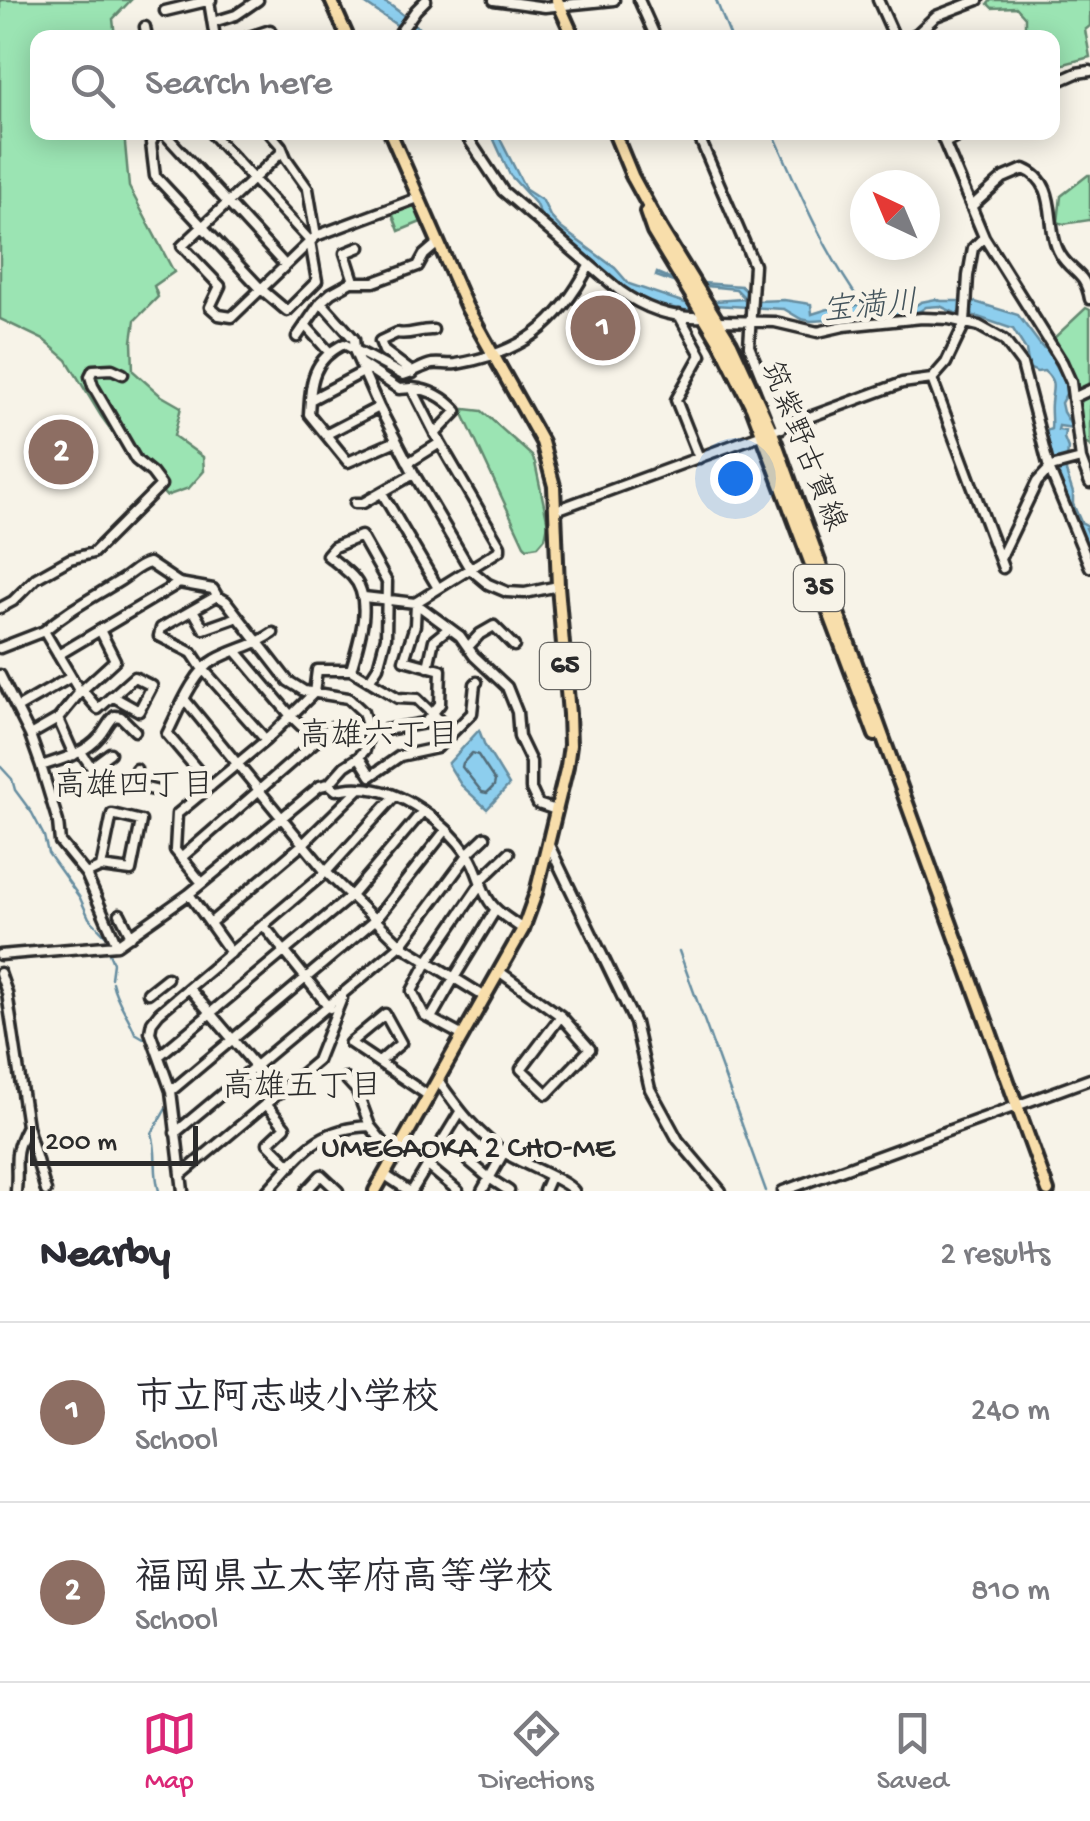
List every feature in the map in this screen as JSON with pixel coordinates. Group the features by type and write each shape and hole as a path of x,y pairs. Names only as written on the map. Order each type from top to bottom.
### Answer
{"main road":[{"path":"331,0 344,30"},
{"path":"558,3 570,30"},
{"name":"65","path":"374,1191 387,1176 394,1156 524,929 567,766 570,728 554,486 542,442 466,308 393,140"},
{"name":"筑紫野古賀線","path":"617,140 653,232 709,315 737,376 772,432 866,713 930,867 1048,1191"}],"street":[{"path":"166,10 210,0 214,30"},
{"path":"212,22 236,15 258,0"},
{"path":"401,30 426,0"},
{"path":"494,0 545,7 614,0"},
{"path":"640,0 653,30"},
{"path":"878,0 891,30"},
{"path":"922,30 936,16 978,0"},
{"path":"1060,81 1090,71"},
{"path":"153,140 155,176 261,290 287,311 317,281 308,188 275,140"},
{"path":"167,140 285,265"},
{"path":"217,140 313,239"},
{"path":"469,140 503,190 589,266 641,305 659,312 775,322 818,332 922,318 949,319 965,321 1004,340 1022,364 1050,468 1090,567"},
{"path":"700,140 754,264 749,346 772,432"},
{"path":"944,140 984,238 1071,382 1080,459 1090,484"},
{"path":"945,143 951,140"},
{"path":"283,151 182,246 220,286 210,306 220,314 232,317 313,239 418,198"},
{"path":"970,206 1003,178 1024,169 1032,172 1047,195 1058,251 1086,274 1090,300"},
{"path":"556,510 902,383 932,379 946,363 965,321 973,248 984,238"},
{"path":"297,337 331,293 354,281 374,282 418,266 438,243"},
{"path":"354,281 345,253 360,247"},
{"path":"396,441 348,462 309,414 315,368 330,353 341,344 403,375 430,364 492,356 536,335 578,287 589,266"},
{"path":"321,302 354,339 359,362 396,441 470,569 488,584 507,592 525,593 558,586"},
{"path":"679,315 702,354 676,400 698,458"},
{"path":"305,325 330,353"},
{"path":"413,372 384,351 380,342 396,333 433,330"},
{"path":"359,362 400,389 437,394 457,411 438,438 408,462"},
{"path":"0,608 36,578 70,559 93,553 160,485 136,460 92,386 93,370 112,369 123,374"},
{"path":"310,400 364,372"},
{"path":"932,379 1002,564 1037,482 1050,468 1080,459"},
{"path":"370,733 424,723 434,714 440,704 441,670 404,660 416,604 500,550 412,388"},
{"path":"1073,398 1090,390"},
{"path":"327,434 380,407"},
{"path":"355,502 382,493 414,474"},
{"path":"382,493 438,588"},
{"path":"350,670 360,636 364,597 354,578 328,555 334,547 361,536 387,582 388,600 386,637 378,667 369,681"},
{"path":"0,648 44,631 66,612 146,563 152,564 179,583 212,588 288,681 302,690 348,698 363,712 370,733 367,746 358,757 328,784 320,786 189,894 131,936 116,944 0,955"},
{"path":"58,654 179,583"},
{"path":"217,596 160,628 159,636 192,653 266,740"},
{"path":"364,597 416,604 460,636 506,688 517,712 519,737 530,762 531,789 538,804 556,810"},
{"path":"193,610 204,629 238,617"},
{"path":"468,647 494,626 514,646"},
{"path":"428,667 434,640 449,628"},
{"path":"30,736 58,719 115,660 100,630"},
{"path":"44,631 70,677 98,709 112,696 134,677 152,686 140,710 112,696"},
{"path":"211,786 167,734 202,668 216,658 258,644 273,633"},
{"path":"237,652 317,741"},
{"path":"202,883 175,850 177,814 266,740 314,693 317,670 350,670 398,698 416,699 452,733"},
{"path":"0,675 41,766 60,842 86,874 116,944"},
{"path":"17,708 70,677"},
{"path":"358,757 371,776 400,756 437,748 472,713 477,682"},
{"path":"185,700 350,896 402,945 485,997"},
{"path":"41,766 78,754 102,735 114,716 121,716 135,731"},
{"path":"58,719 78,754 98,777 158,791"},
{"path":"181,858 332,727"},
{"path":"91,767 110,753"},
{"path":"132,784 136,769"},
{"path":"373,780 381,791"},
{"path":"328,784 336,790 381,791 423,811 468,854 487,898 496,909 524,929"},
{"path":"210,923 303,844 360,788"},
{"path":"183,1191 172,1091 150,1032 152,1022 326,872 395,796"},
{"path":"159,1056 350,896 423,811"},
{"path":"86,874 101,867 131,871 142,821 112,814 101,867"},
{"path":"172,1091 375,920 446,830"},
{"path":"175,1132 332,1010 343,995 402,945 468,854 485,837"},
{"path":"548,844 635,1023 650,1089 678,1140 721,1191"},
{"path":"463,1036 424,1015 412,991 482,881 509,852"},
{"path":"189,894 231,952"},
{"path":"432,1018 496,909"},
{"path":"120,914 131,936"},
{"path":"264,926 332,1010"},
{"path":"500,972 561,1016 590,1050 546,1094 521,1069 561,1016"},
{"path":"0,973 26,1126 46,1191"},
{"path":"148,994 167,978"},
{"path":"189,988 279,1094"},
{"path":"181,1175 317,1061 332,1010"},
{"path":"378,1062 401,1042 384,1014 350,1043 378,1062 429,1096"},
{"path":"345,1078 357,1091 370,1126 394,1156"},
{"path":"783,1191 1090,1079"},
{"path":"438,1080 474,1129 504,1152 568,1183 574,1191"},
{"path":"266,1104 286,1127 268,1143 291,1166"},
{"path":"387,1176 411,1191 460,1112"},
{"path":"16,1191 15,1156 26,1126"},
{"path":"267,1191 314,1141 370,1126"},
{"path":"443,1140 509,1191"},
{"path":"482,1191 504,1152"},
{"path":"428,1166 458,1191"},
{"path":"306,1191 320,1174 338,1191"},
{"path":"387,1176 400,1191"},
{"path":"544,1191 550,1177"}],"green space":[{"path":"0,0 131,0 113,19 114,30 30,30 30,140 125,140 129,187 174,272 154,286 158,297 135,320 133,371 181,407 174,436 203,457 204,471 189,488 166,496 119,441 67,360 44,340 0,319"},
{"path":"991,0 1090,0 1090,26 1085,30 1090,57 1060,65 1060,30 1025,30 1025,17 1016,7 992,8 988,4"},
{"path":"1088,175 1090,220 1058,222 1061,196"},
{"path":"415,205 421,222 399,231 391,210"},
{"path":"1086,308 1090,310 1090,446 1083,441 1074,375 1053,339"},
{"path":"465,409 482,411 532,456 548,524 545,538 538,546 524,545 463,414"}],"water":[{"path":"360,0 385,3 421,30 404,30"},
{"name":"宝満川","path":"494,140 501,140 526,190 543,201 561,228 615,268 629,284 685,303 744,297 736,289 676,283 656,276 657,273 676,281 741,286 757,301 811,304 812,314 873,303 880,309 910,309 936,299 972,301 1018,315 1047,349 1066,383 1067,392 1061,403 1073,428 1059,426 1058,430 1065,431 1066,472 1073,504 1081,522 1090,527 1086,528 1090,557 1059,486 1043,432 1051,429 1052,382 1044,371 1029,368 1026,350 1013,329 940,306 902,316 811,321 784,309 713,305 695,312 657,305 638,297 596,267 542,218 535,203 510,175"},
{"path":"479,730 509,785 487,809 461,785 448,764"}],"waterway":[{"path":"716,0 728,30"},
{"name":"宝満川","path":"777,140 824,242 862,304"},
{"path":"0,766 32,813 48,853 107,942"},
{"path":"108,951 113,963 111,978"},
{"path":"679,951 766,1191"},
{"path":"112,982 135,1033 147,1040 165,1084"},
{"path":"159,1191 152,1133 168,1105 167,1092"}],"place":[{"name":"市立阿志岐小学校","path":"603,328"},
{"name":"福岡県立太宰府高等学校","path":"61,452"}],"district":[{"name":"高雄六丁目","path":"379,738"},
{"name":"高雄四丁目","path":"134,788"},
{"name":"高雄五丁目","path":"302,1089"},
{"name":"UMEGAOKA 2 CHO-ME","path":"468,1150"}]}
